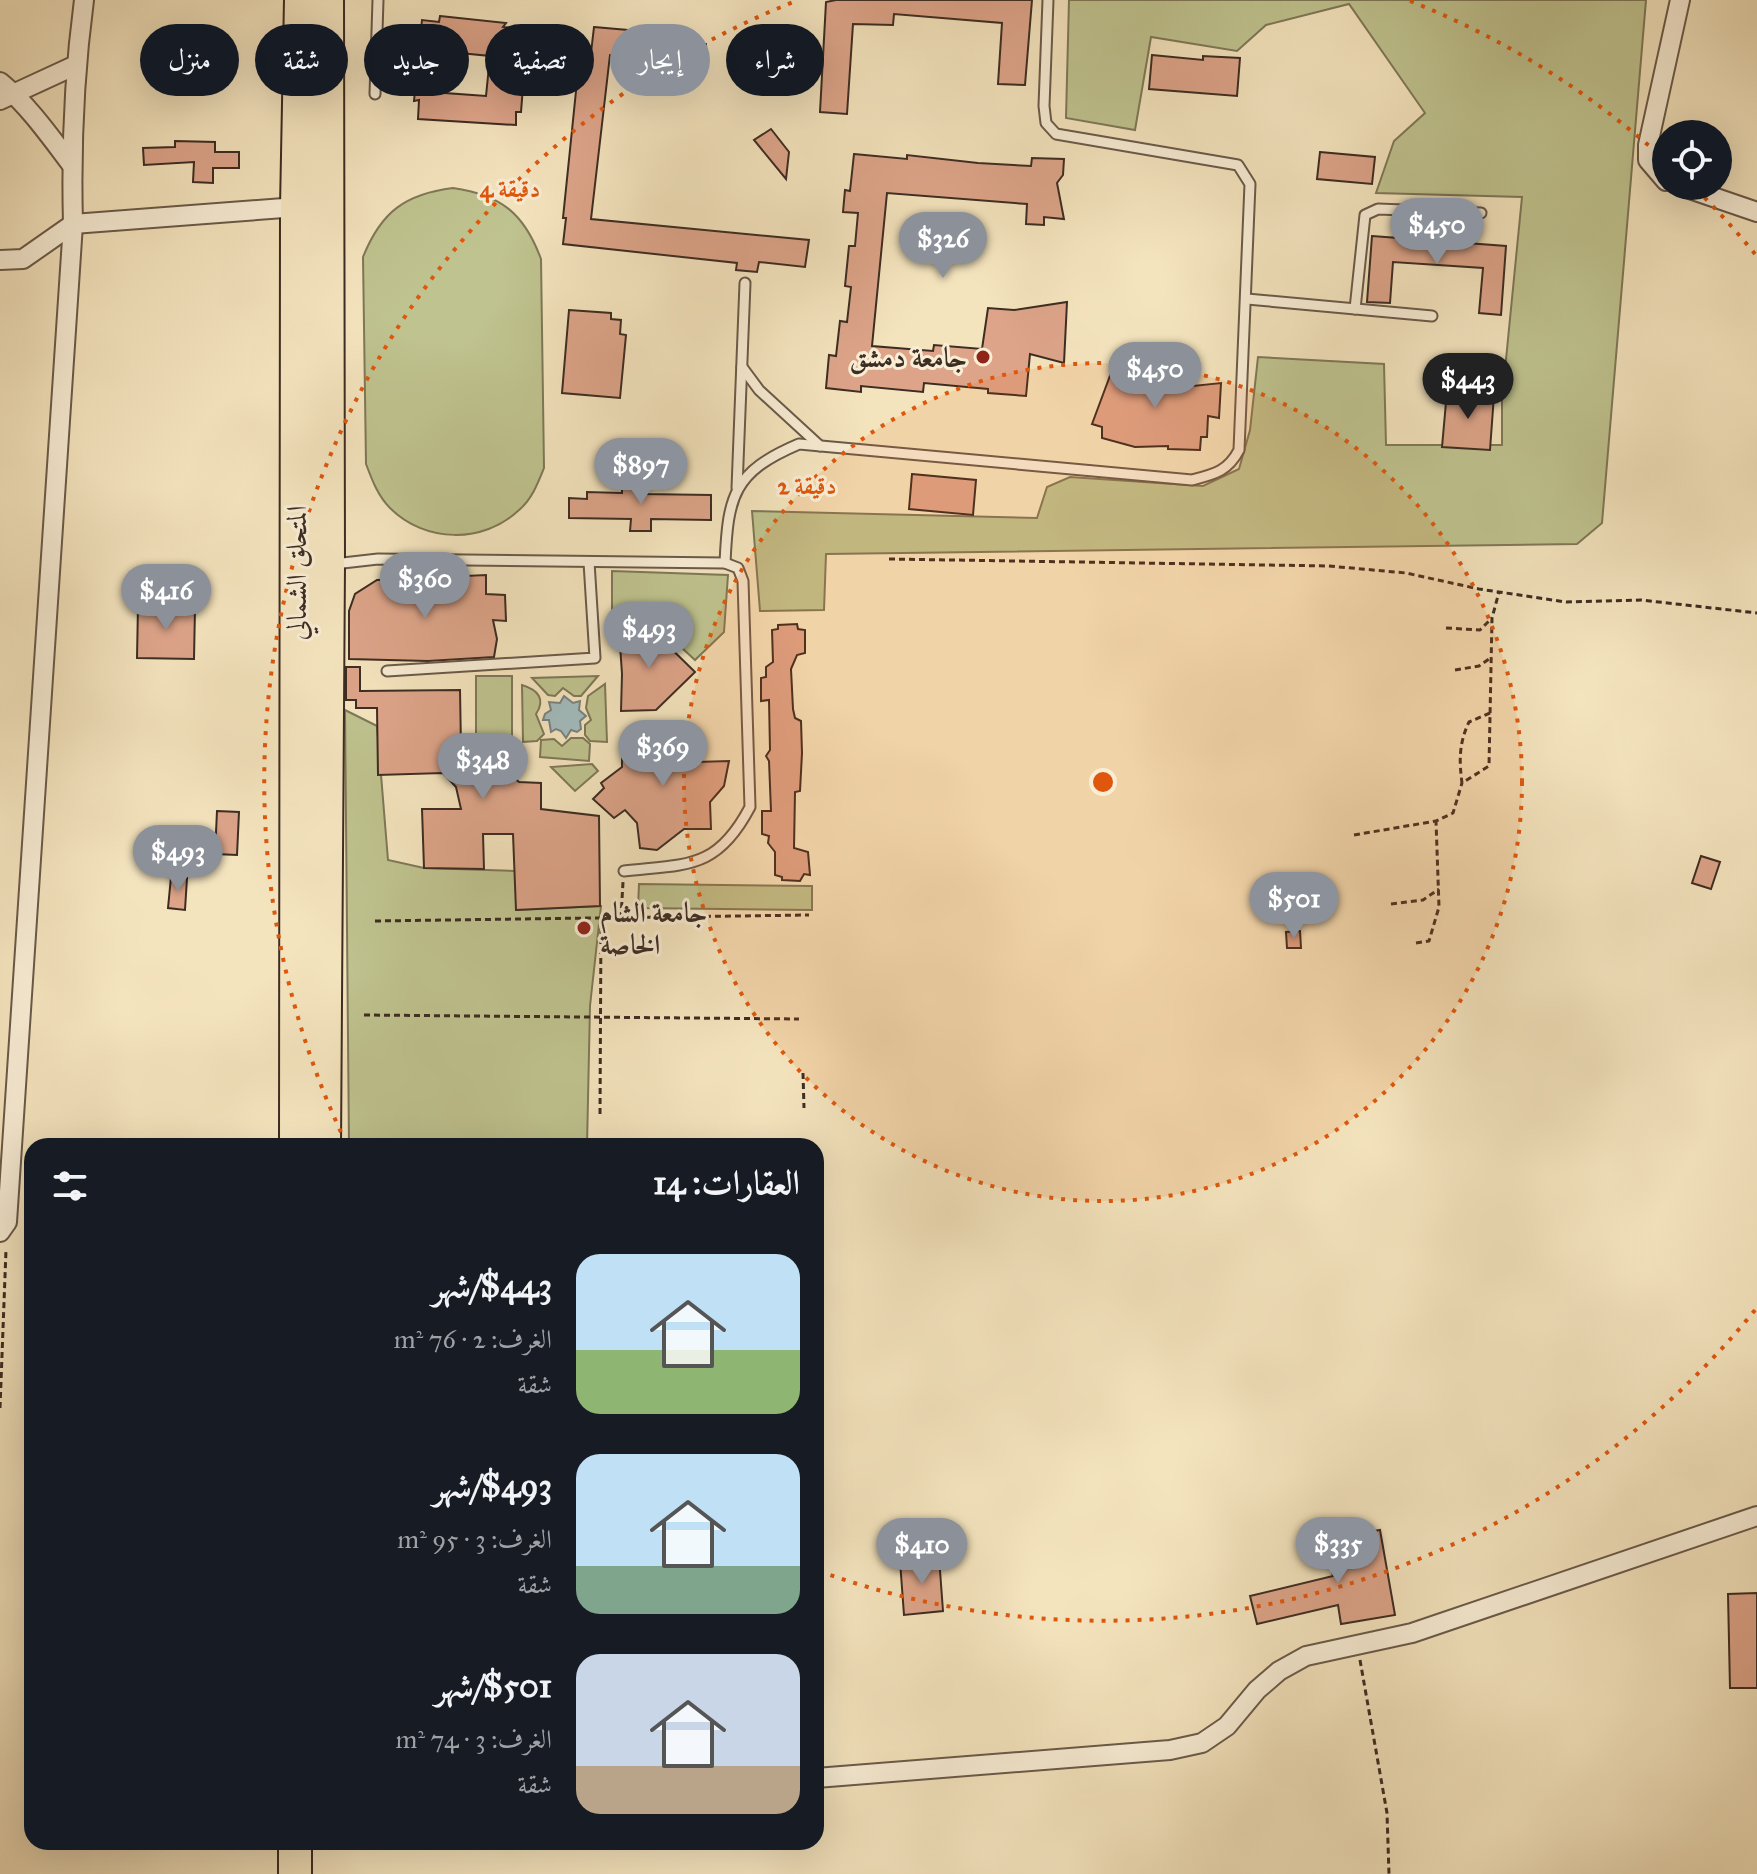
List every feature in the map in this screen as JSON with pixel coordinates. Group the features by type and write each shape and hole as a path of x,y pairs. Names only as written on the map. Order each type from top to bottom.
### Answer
{"highway":[{"name":"المتحلق الشمالي","path":"296,1138 297,207 301,0"},
{"name":"المتحلق الشمالي","path":"324,1138 328,565 327,0"},
{"path":"296,563 328,565"},
{"path":"295,1850 295,1874"},
{"path":"317,1850 317,1874"}],"street":[{"path":"4,1227 73,224 71,164 76,65 84,0"},
{"path":"1654,120 1680,0"},
{"path":"71,164 5,92 76,65"},
{"path":"1652,127 1648,145 1648,160 1652,165"},
{"path":"1722,200 1757,212"},
{"path":"0,260 23,259 73,224 297,207"},
{"path":"824,1777 1170,1750 1202,1743 1227,1726 1257,1690 1279,1671 1306,1656 1412,1633 1757,1516"}],"lane":[{"path":"377,24 378,0"},
{"path":"737,488 769,457 799,444 1192,480 1216,474 1230,466 1239,450 1250,184 1238,165 1056,134 1046,123 1044,106 1048,0"},
{"path":"1355,309 1365,215 1378,209 1481,213"},
{"path":"725,563 727,519 737,488 745,283"},
{"path":"1247,299 1432,316"},
{"path":"742,367 759,390 820,446"},
{"path":"328,565 378,559 725,563 738,568 743,581 750,807 738,830 715,852 696,863 624,871"},
{"path":"387,671 595,658 589,562"}],"path":[{"path":"889,559 1329,566 1406,573 1566,602 1641,600 1757,613"},
{"path":"1462,783 1489,766 1492,618 1499,592"},
{"path":"1446,628 1480,630 1492,618"},
{"path":"1455,670 1479,666 1492,657"},
{"path":"1354,835 1436,821 1453,813 1462,783 1459,761 1461,739 1469,722 1490,713"},
{"path":"1416,943 1429,941 1439,907 1436,821"},
{"path":"621,918 624,871"},
{"path":"1391,904 1423,900 1439,889"},
{"path":"375,921 809,915"},
{"path":"600,1114 601,919"},
{"path":"364,1015 799,1019"},
{"path":"803,1073 804,1108"},
{"path":"0,1408 4,1227"},
{"path":"1358,1646 1387,1813 1389,1874"}],"green space":[{"path":"1069,0 1646,0 1602,523 1577,544 826,554 824,610 760,611 752,511 1037,518 1047,487 1070,477 1203,486 1239,469 1250,430 1258,357 1384,364 1386,445 1502,445 1502,400 1522,197 1376,193 1394,141 1425,113 1349,4 1266,25 1237,51 1151,37 1135,130 1066,118"},
{"path":"453,188 485,196 509,209 527,229 541,259 544,468 528,501 505,521 472,534 454,535 420,528 404,520 382,498 366,464 363,257 378,228 397,208 421,195"},
{"path":"612,571 728,575 724,632 695,660 652,620 612,623"},
{"path":"476,676 512,676 512,741 476,741"},
{"path":"598,676 581,696 574,696 563,688 555,696 548,695 532,678"},
{"path":"605,684 607,742 590,741 585,735 585,725 591,720 586,708 588,696"},
{"path":"522,685 539,696 536,714 544,734 537,741 523,742"},
{"path":"345,710 377,726 388,860 424,868 515,871 517,910 601,906 590,1006 587,1138 349,1138"},
{"path":"571,738 583,738 590,744 589,761 540,757 541,740 554,739 562,746"},
{"path":"592,764 598,771 575,791 551,767"},
{"path":"639,884 812,886 812,910 638,908"}],"water":[{"path":"564,696 573,703 580,701 579,710 586,716 580,721 581,729 577,732 571,730 566,738 556,729 551,732 549,720 543,720 551,710 549,702 560,703"}],"building":[{"path":"1032,0 1025,85 998,84 1002,23 894,14 893,25 853,24 847,114 820,112 821,96 824,96 826,2"},
{"path":"440,16 506,23 485,24 485,56 469,54 469,24 422,24 422,20 439,22"},
{"path":"594,27 610,28 610,55 591,219 809,240 805,267 759,262 757,272 736,270 737,263 563,244 566,218 563,218 575,96 594,96"},
{"path":"1152,55 1203,60 1203,56 1240,58 1237,96 1149,89"},
{"path":"414,96 522,96 521,112 516,112 516,125 418,119 419,100 414,101"},
{"path":"771,129 789,152 786,179 754,140"},
{"path":"175,141 215,142 215,152 239,152 239,168 213,168 213,183 193,182 194,162 144,165 143,148 175,147"},
{"path":"1320,152 1375,157 1372,184 1317,179"},
{"path":"854,154 907,159 907,155 1031,166 1032,158 1064,159 1063,175 1057,183 1064,219 1044,217 1044,225 1026,224 1027,204 887,193 872,346 933,351 934,345 982,349 988,308 1014,310 1067,302 1064,363 1030,354 1026,396 924,383 923,392 861,386 861,392 826,388 829,355 836,356 840,321 847,322 851,287 845,286 849,246 855,246 858,213 843,212 845,190 850,191"},
{"path":"1372,236 1506,246 1501,315 1479,313 1483,268 1393,262 1390,303 1367,302"},
{"path":"569,310 611,313 611,319 621,320 620,334 626,335 620,398 562,393"},
{"path":"1114,365 1159,368 1162,381 1173,384 1174,388 1221,383 1219,418 1208,416 1207,437 1201,437 1200,450 1168,449 1168,446 1135,447 1102,438 1102,427 1092,424"},
{"path":"1447,391 1494,395 1490,450 1442,447"},
{"path":"912,474 976,480 973,515 909,509"},
{"path":"622,478 643,478 643,494 711,495 711,520 651,519 651,531 630,531 631,519 569,518 569,498 587,499 587,492 622,493"},
{"path":"486,575 486,594 505,595 506,621 493,620 497,639 494,657 428,661 349,659 349,611 355,594 377,580"},
{"path":"138,606 195,607 194,659 137,658"},
{"path":"797,624 798,629 805,630 805,653 797,655 791,669 793,709 795,718 801,721 802,753 800,791 795,792 794,848 808,852 810,875 804,874 800,881 782,880 782,877 775,875 775,852 768,843 769,836 762,834 762,811 771,811 769,761 766,756 770,750 769,700 761,701 761,678 766,677 766,667 773,662 772,630 778,629 778,625"},
{"path":"651,629 695,672 656,710 621,711 619,630"},
{"path":"346,667 360,667 360,691 460,690 461,748 513,753 510,774 519,782 541,783 541,809 599,816 600,906 516,910 513,834 483,834 484,869 424,868 422,809 461,809 456,787 443,773 378,775 377,708 356,708 356,700 346,700"},
{"path":"666,722 696,762 729,761 724,786 710,802 711,829 684,829 657,850 640,848 637,823 625,810 614,818 593,799 604,788 601,783 622,767 622,742 650,741"},
{"path":"217,811 239,812 237,855 215,854"},
{"path":"1701,856 1720,862 1711,889 1692,883"},
{"path":"171,877 187,878 185,910 168,908"},
{"path":"1300,931 1301,948 1287,948 1286,932"},
{"path":"1380,1530 1395,1615 1341,1624 1338,1605 1257,1624 1250,1596 1333,1576 1326,1539"},
{"path":"939,1557 943,1611 904,1615 900,1561"},
{"path":"1757,1593 1757,1688 1730,1688 1728,1594"}],"place":[{"name":"جامعة دمشق","path":"983,357"},
{"name":"جامعة الشام الخاصة","path":"584,928"}]}
